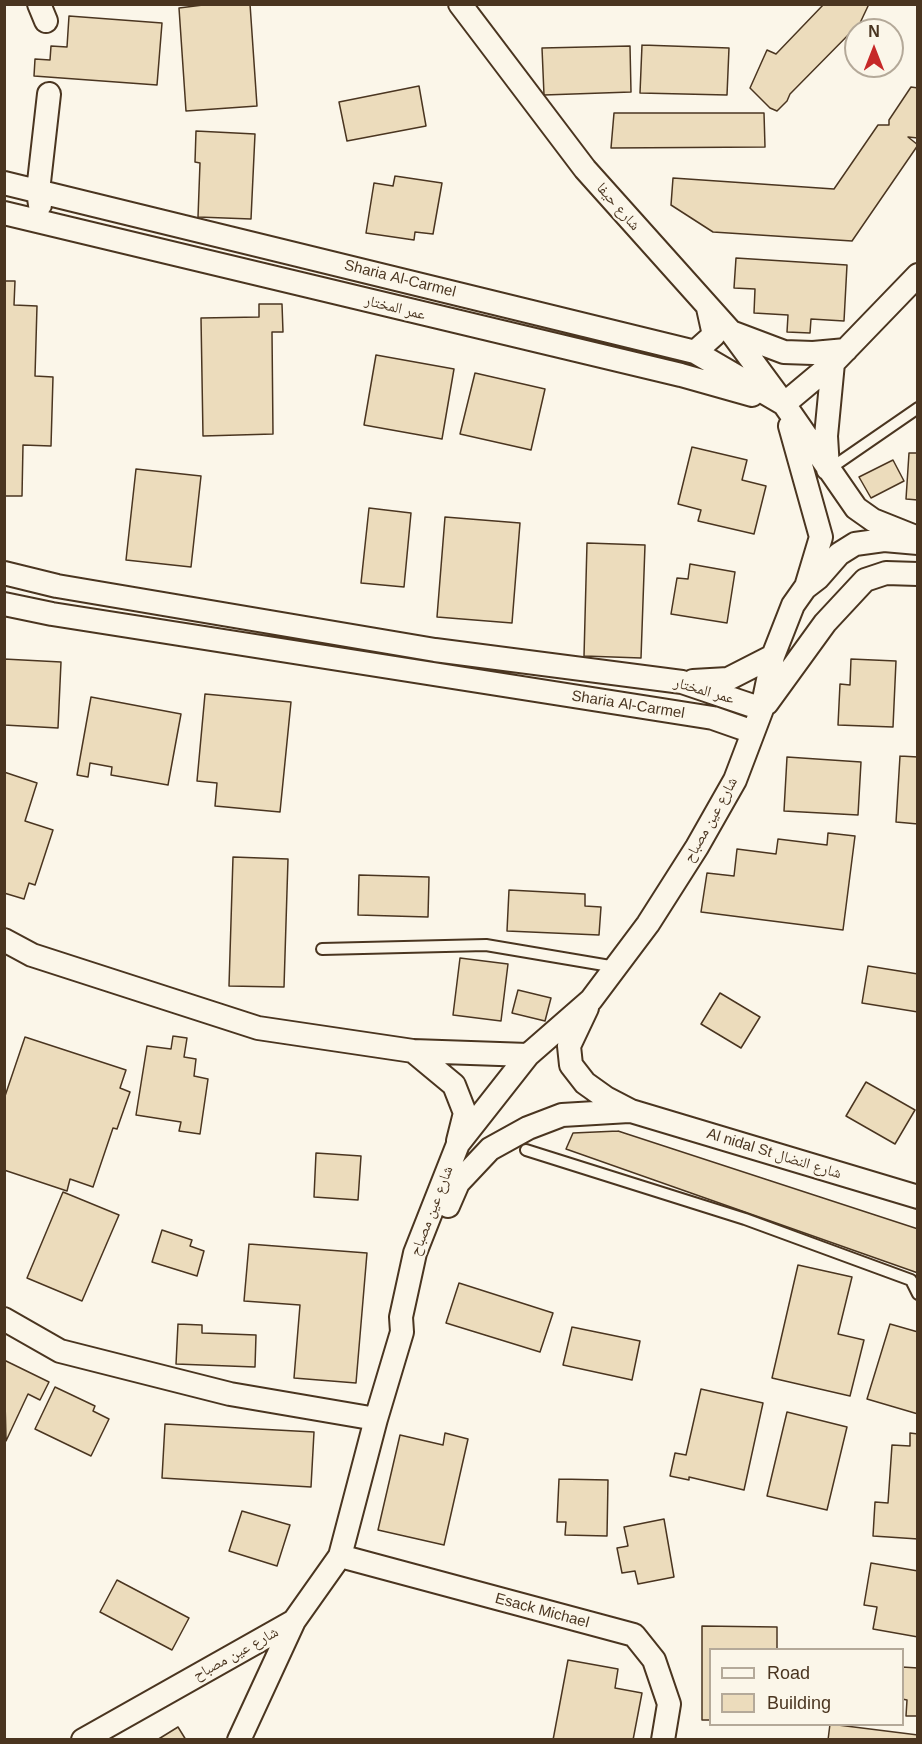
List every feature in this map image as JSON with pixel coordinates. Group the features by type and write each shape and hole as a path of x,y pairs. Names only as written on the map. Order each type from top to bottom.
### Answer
{"street":[{"name":"شارع حيفا","path":"460,4 585,169 731,332 856,508 873,520 918,538"},
{"path":"42,222 38,191 49,94"},
{"name":"Sharia Al-Carmel","path":"4,183 695,352 784,404"},
{"name":"عمر المختار","path":"4,213 681,375 784,404"},
{"path":"886,573 859,565 839,554 821,537 784,404 839,357 918,276"},
{"path":"695,352 714,335 708,308"},
{"path":"731,332 784,352 839,357"},
{"path":"828,470 826,436 839,357"},
{"path":"805,588 821,537"},
{"name":"شارع عين مصباح","path":"83,1740 294,1621 340,1556 376,1419 402,1332 401,1317 415,1253 458,1144 528,1055 591,999 648,924 697,847 735,780 762,709 773,656 794,605 805,588 818,578 839,554 855,544 884,540 918,543"},
{"name":"عمر المختار","path":"4,573 57,586 435,650 682,682 762,709"},
{"name":"شارع عين مصباح","path":"762,709 848,596 865,580 886,573 918,574"},
{"name":"Sharia Al-Carmel","path":"4,603 52,614 713,718 753,732"},
{"path":"682,682 728,679 773,656"},
{"path":"4,940 32,955 258,1028 413,1051 528,1055"},
{"path":"591,999 569,1046 571,1065 585,1083 631,1111"},
{"path":"413,1051 454,1085 465,1113 458,1144"},
{"path":"401,1317 458,1183 490,1149 528,1128 562,1115 631,1111"},
{"name":"Al nidal St شارع النضال","path":"631,1111 918,1197"},
{"path":"4,1319 60,1351 230,1395 376,1419"},
{"name":"Esack Michael","path":"340,1556 634,1635 654,1660 669,1704 663,1740"},
{"path":"239,1740 294,1621"}],"lane":[{"path":"828,470 918,408"},
{"path":"322,949 486,945 616,967"},
{"path":"526,1150 745,1220 911,1280 918,1294"}],"building":[{"path":"211,4 250,4 257,106 186,111 179,8"},
{"path":"824,4 869,4 862,18 844,18 844,39 790,94 787,101 777,111 770,108 750,88 767,50 776,54"},
{"path":"69,16 162,23 157,85 34,76 35,59 50,60 51,46 67,47"},
{"path":"642,45 729,48 727,95 640,93"},
{"path":"630,46 631,92 544,95 542,48"},
{"path":"419,86 426,126 347,141 339,102"},
{"path":"911,87 918,88 918,138 908,137 918,145 852,241 713,232 671,205 673,178 834,189 878,125 889,125 889,120"},
{"path":"614,113 764,113 765,147 611,148"},
{"path":"196,131 255,134 251,219 198,217 200,163 195,162"},
{"path":"395,176 442,183 433,234 415,232 414,240 366,233 374,183 393,186"},
{"path":"736,258 847,265 844,321 811,319 810,333 787,332 788,315 754,313 755,289 734,288"},
{"path":"4,281 15,281 14,305 37,306 35,376 53,377 51,446 23,445 22,496 4,496"},
{"path":"259,304 282,304 283,332 272,332 273,434 203,436 201,318 259,317"},
{"path":"376,355 454,369 442,439 364,425"},
{"path":"475,373 545,389 531,450 460,434"},
{"path":"692,447 747,460 742,480 766,486 754,534 698,521 701,510 678,504"},
{"path":"909,453 918,453 918,500 906,499"},
{"path":"893,460 904,481 871,498 859,477"},
{"path":"136,469 201,476 191,567 126,560"},
{"path":"369,508 411,513 404,587 361,583"},
{"path":"445,517 520,523 512,623 437,617"},
{"path":"587,543 645,545 641,658 584,656"},
{"path":"690,564 735,572 727,623 671,614 677,578 688,579"},
{"path":"4,659 61,662 58,728 4,725"},
{"path":"851,659 896,661 893,727 838,725 840,684 850,685"},
{"path":"205,694 291,702 280,812 215,806 217,783 197,781"},
{"path":"91,697 181,714 168,785 111,775 112,767 90,763 88,777 77,775"},
{"path":"900,756 918,757 918,824 896,822"},
{"path":"787,757 861,762 858,815 784,811"},
{"path":"4,772 37,783 25,821 53,830 35,885 29,883 24,899 4,893"},
{"path":"828,833 855,836 843,930 701,912 707,873 734,876 737,849 776,854 778,839 827,845"},
{"path":"233,857 288,859 284,987 229,986"},
{"path":"359,875 429,877 428,917 358,915"},
{"path":"509,890 585,894 585,906 601,907 599,935 507,931"},
{"path":"460,958 508,964 501,1021 453,1015"},
{"path":"868,966 918,974 918,1012 862,1003"},
{"path":"518,990 551,998 545,1021 512,1013"},
{"path":"720,993 760,1017 741,1048 701,1024"},
{"path":"173,1036 187,1038 184,1057 196,1059 194,1076 208,1079 200,1134 179,1131 181,1122 136,1115 147,1046 171,1049"},
{"path":"25,1037 126,1070 120,1088 130,1092 117,1129 113,1128 93,1187 70,1179 67,1191 4,1170 4,1099"},
{"path":"866,1082 915,1110 895,1144 846,1116"},
{"path":"618,1131 918,1229 918,1273 566,1149 573,1133"},
{"path":"316,1153 361,1156 358,1200 314,1197"},
{"path":"63,1192 119,1215 82,1301 27,1278"},
{"path":"162,1230 192,1240 190,1246 204,1251 197,1276 152,1262"},
{"path":"249,1244 367,1253 356,1383 294,1378 300,1305 244,1301"},
{"path":"798,1265 852,1277 838,1334 864,1340 850,1396 772,1378"},
{"path":"459,1283 553,1313 540,1352 446,1323"},
{"path":"178,1324 202,1325 202,1333 256,1335 255,1367 176,1364"},
{"path":"890,1324 918,1332 918,1414 867,1399"},
{"path":"572,1327 640,1341 632,1380 563,1365"},
{"path":"4,1360 49,1382 40,1400 28,1394 6,1441"},
{"path":"55,1387 95,1406 93,1411 109,1419 91,1456 35,1429"},
{"path":"701,1389 763,1403 744,1490 689,1477 689,1480 670,1476 675,1453 686,1455"},
{"path":"787,1412 847,1427 827,1510 767,1496"},
{"path":"165,1424 314,1432 311,1487 162,1478"},
{"path":"445,1433 468,1439 444,1545 378,1530 400,1435 443,1445"},
{"path":"910,1433 918,1434 918,1539 873,1536 875,1502 888,1503 892,1445 910,1446"},
{"path":"559,1479 608,1480 607,1536 565,1535 566,1522 557,1522"},
{"path":"242,1511 290,1525 277,1566 229,1551"},
{"path":"664,1519 674,1577 638,1584 635,1571 622,1573 617,1548 628,1546 624,1527"},
{"path":"871,1563 918,1571 918,1637 873,1629 877,1607 864,1605"},
{"path":"117,1580 189,1618 172,1650 100,1612"},
{"path":"702,1626 777,1627 777,1648 709,1648 709,1720 702,1720"},
{"path":"568,1660 618,1669 615,1688 642,1693 633,1740 553,1740"},
{"path":"904,1667 918,1668 918,1716 906,1716 907,1700 904,1699"},
{"path":"830,1726 918,1735 918,1740 828,1740"},
{"path":"178,1727 186,1740 157,1740"}]}
